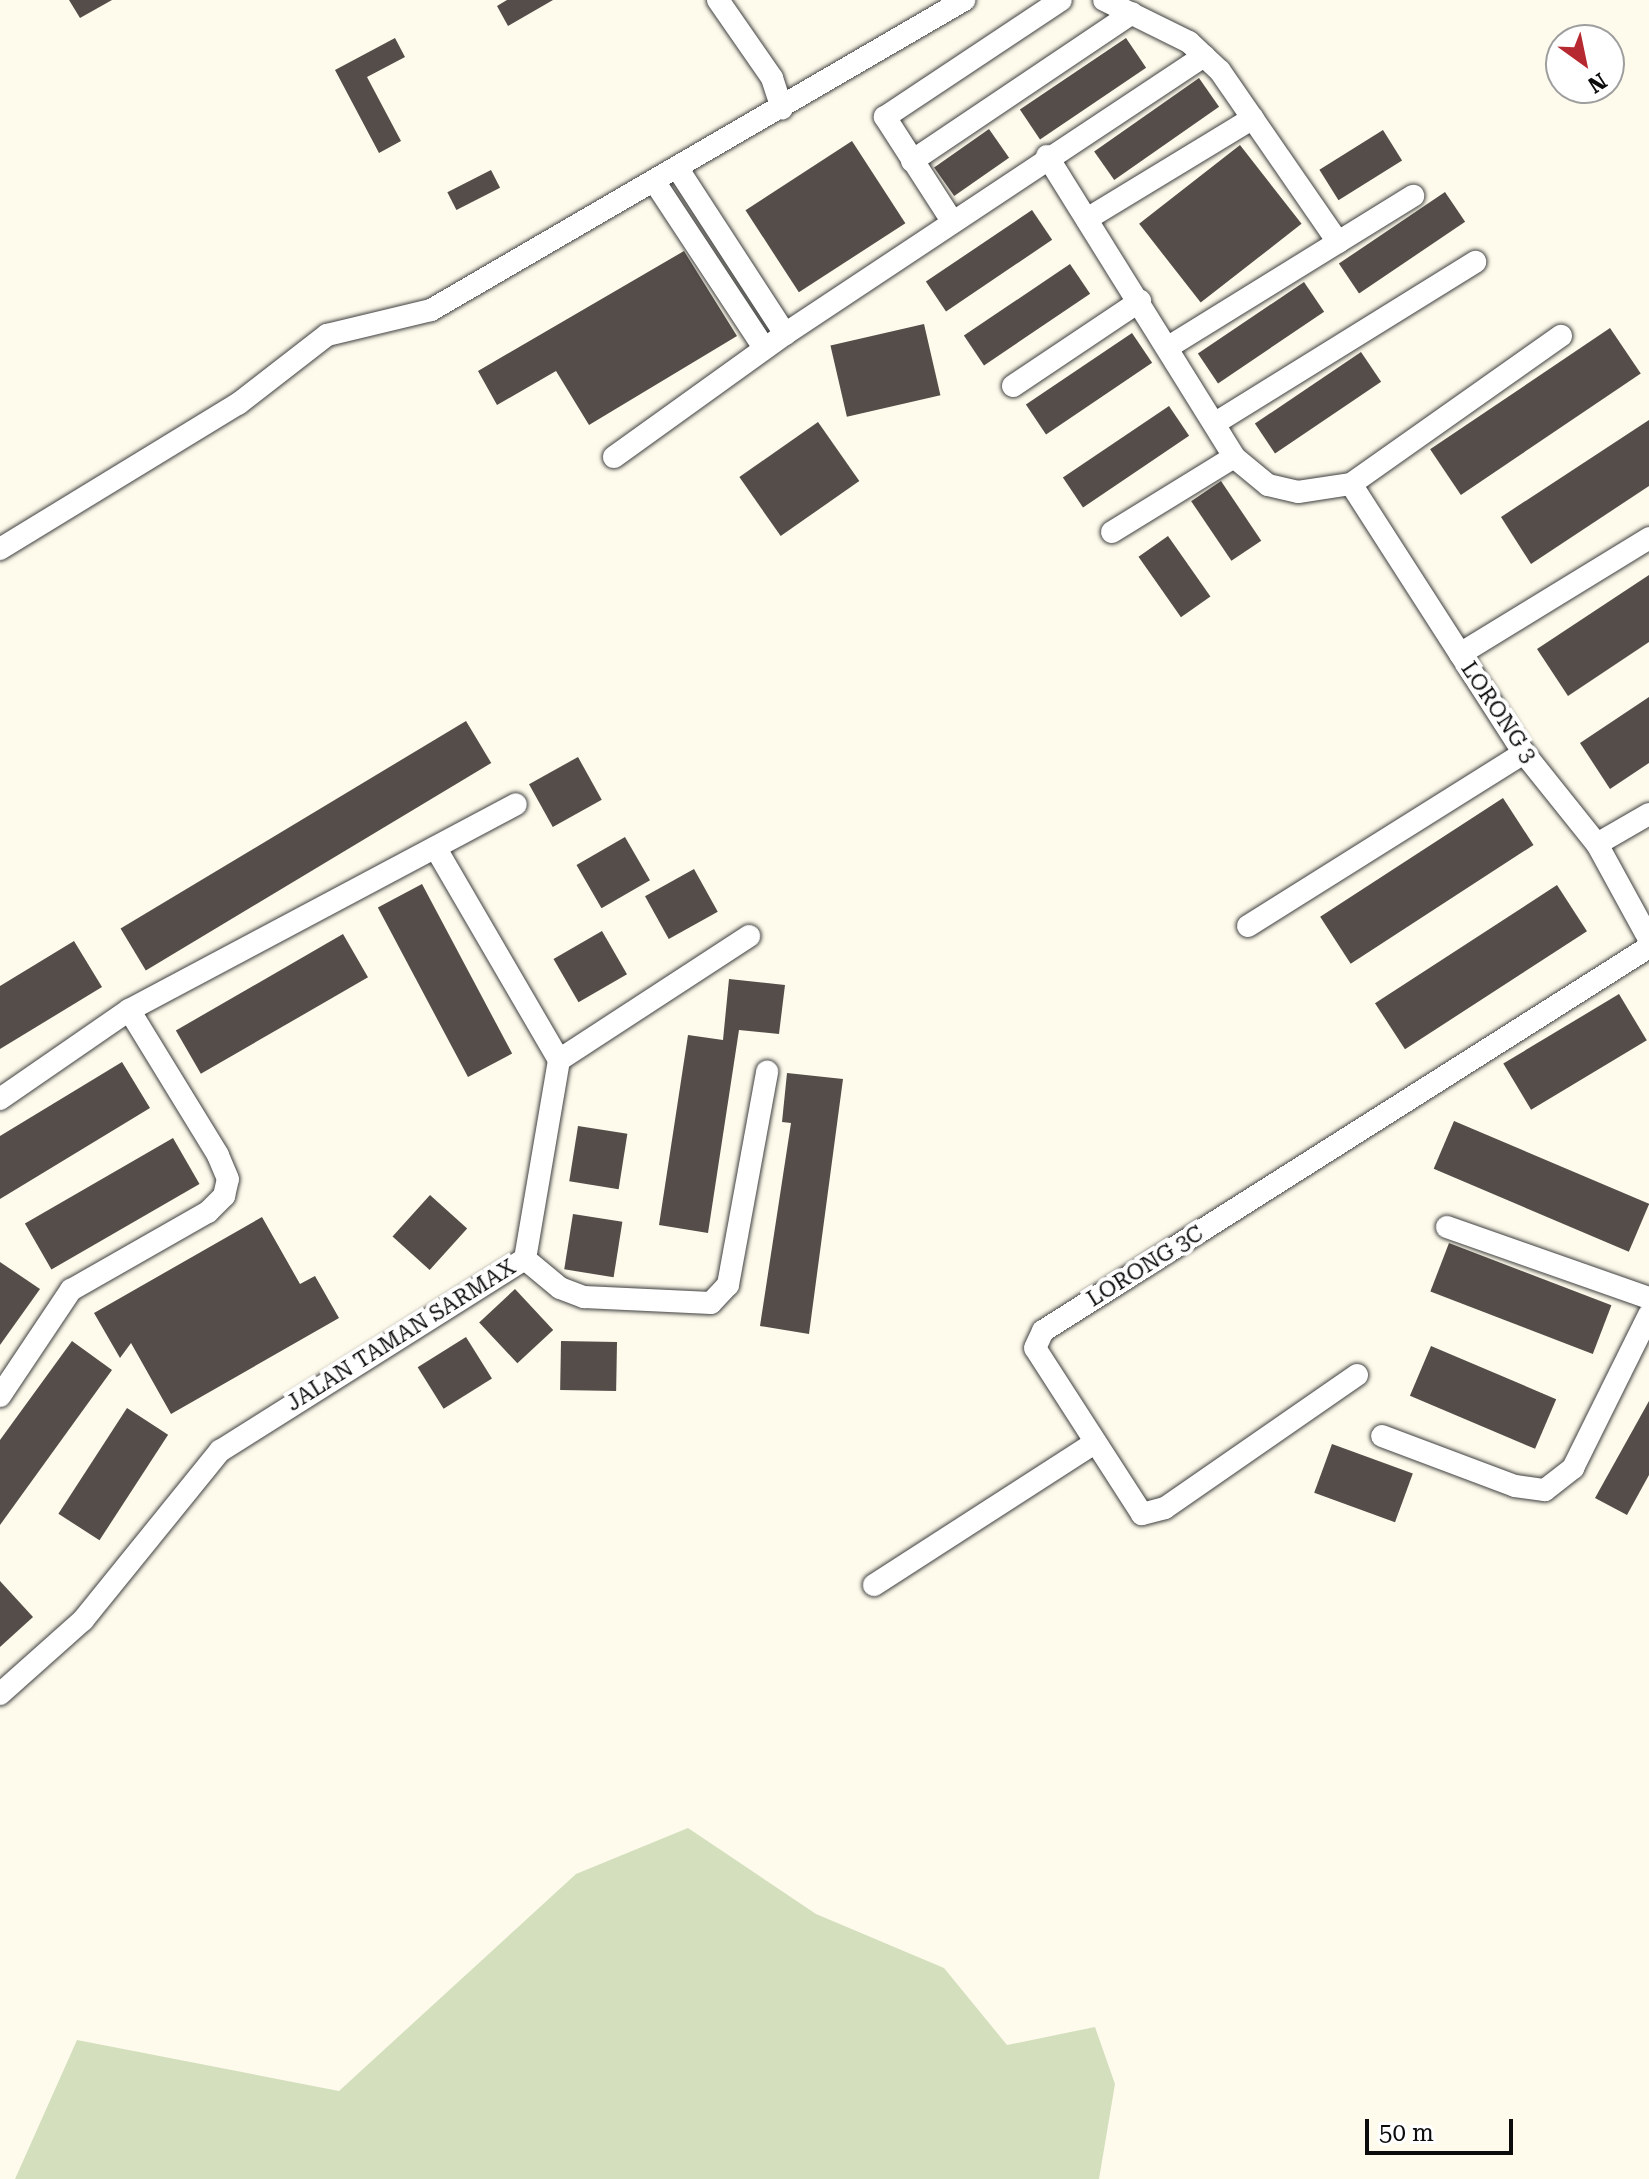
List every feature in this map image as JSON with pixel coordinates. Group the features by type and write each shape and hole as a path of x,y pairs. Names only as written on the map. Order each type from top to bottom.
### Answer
{"street":[{"path":"718,0 772,78 782,108"},
{"path":"0,549 238,404 327,335 431,310 656,184 964,0"},
{"path":"952,221 885,122 888,113 1061,0"},
{"path":"1104,0 1204,56 1253,118 1338,242"},
{"path":"912,161 1132,13"},
{"path":"614,457 764,348 1047,156 1204,56"},
{"path":"1087,219 1253,118"},
{"path":"1047,156 1170,346 1217,422 1234,457 1268,485 1298,492 1351,484 1561,336"},
{"path":"678,169 785,334"},
{"path":"656,184 764,348"},
{"path":"1170,346 1413,196"},
{"path":"1217,422 1475,262"},
{"path":"1013,386 1140,301"},
{"path":"1112,532 1234,457"},
{"name":"LORONG 3","path":"1351,484 1524,753 1597,844 1649,939"},
{"path":"1460,654 1649,538"},
{"path":"1248,926 1524,753"},
{"path":"0,1099 129,1010 516,804"},
{"path":"1597,844 1649,814"},
{"path":"436,849 559,1060 749,936"},
{"name":"LORONG 3C","path":"1357,1375 1165,1508 1147,1513 1138,1510 1093,1444 1041,1365 1035,1348 1043,1331 1649,947"},
{"path":"0,1396 71,1290 208,1212 224,1196 228,1179 218,1155 129,1010"},
{"name":"JALAN TAMAN SARMAX","path":"0,1694 83,1620 220,1451 525,1259 559,1060"},
{"path":"525,1259 560,1288 584,1297 711,1303 728,1285 767,1072"},
{"path":"1447,1227 1649,1298"},
{"path":"1382,1436 1515,1486 1545,1490 1573,1468 1649,1315"},
{"path":"874,1585 1093,1444"}],"green space":[{"path":"688,1828 816,1914 944,1968 1007,2045 1095,2027 1115,2084 1099,2179 15,2179 77,2040 339,2091 576,1874"}],"building":[{"path":"69,0 112,0 80,18"},
{"path":"507,0 553,0 508,26 497,6"},
{"path":"395,38 405,57 367,77 401,141 379,153 335,70"},
{"path":"1126,38 1146,68 1040,139 1020,110"},
{"path":"1199,78 1219,107 1114,180 1094,151"},
{"path":"989,129 1009,158 954,196 934,167"},
{"path":"1383,130 1402,161 1338,200 1319,170"},
{"path":"852,141 905,223 799,292 745,210"},
{"path":"1240,145 1302,224 1201,303 1139,224"},
{"path":"491,170 500,188 456,210 447,192"},
{"path":"1445,192 1465,222 1359,293 1339,264"},
{"path":"1032,210 1052,240 946,311 926,282"},
{"path":"684,251 737,336 589,425 556,371 497,405 478,371"},
{"path":"1070,264 1090,294 984,365 964,336"},
{"path":"1304,282 1324,312 1218,383 1198,354"},
{"path":"924,324 940,395 847,417 830,346"},
{"path":"1610,328 1641,374 1461,495 1430,449"},
{"path":"1132,333 1152,363 1046,434 1026,405"},
{"path":"1361,352 1381,382 1275,453 1255,424"},
{"path":"1169,406 1189,436 1083,507 1063,478"},
{"path":"1649,420 1649,486 1531,564 1501,517"},
{"path":"818,422 859,481 781,536 739,477"},
{"path":"1221,481 1261,541 1231,561 1191,501"},
{"path":"1168,536 1210,597 1181,617 1139,557"},
{"path":"1649,575 1649,642 1568,696 1537,649"},
{"path":"1649,697 1649,763 1610,789 1580,743"},
{"path":"466,721 491,763 146,971 121,929"},
{"path":"578,757 602,800 553,827 529,784"},
{"path":"1503,798 1533,845 1351,964 1320,917"},
{"path":"625,837 650,880 602,908 577,865"},
{"path":"694,869 718,912 669,939 645,896"},
{"path":"422,884 512,1054 468,1077 378,907"},
{"path":"1557,885 1587,931 1405,1049 1375,1003"},
{"path":"602,931 627,974 579,1002 554,959"},
{"path":"343,934 368,977 201,1074 176,1030"},
{"path":"74,941 102,987 0,1049 0,986"},
{"path":"729,979 785,985 779,1034 739,1030 708,1233 659,1225 688,1035 723,1040"},
{"path":"1619,994 1647,1040 1531,1110 1503,1064"},
{"path":"122,1062 150,1108 0,1199 0,1136"},
{"path":"787,1073 843,1079 809,1334 760,1326 791,1123 782,1122"},
{"path":"1454,1121 1649,1204 1629,1252 1434,1169"},
{"path":"578,1126 627,1134 619,1189 569,1181"},
{"path":"173,1138 199,1184 51,1269 25,1224"},
{"path":"430,1195 467,1228 430,1270 393,1237"},
{"path":"573,1214 622,1222 614,1277 564,1269"},
{"path":"262,1217 300,1284 315,1276 339,1318 171,1414 131,1343 120,1358 94,1313"},
{"path":"1449,1243 1611,1305 1593,1354 1430,1292"},
{"path":"0,1262 40,1289 0,1345"},
{"path":"515,1289 553,1330 517,1363 479,1322"},
{"path":"466,1337 492,1379 444,1409 418,1367"},
{"path":"72,1341 112,1370 0,1525 0,1440"},
{"path":"561,1341 617,1342 616,1391 560,1390"},
{"path":"1431,1346 1556,1399 1535,1449 1410,1396"},
{"path":"1649,1401 1649,1475 1627,1515 1595,1498"},
{"path":"127,1408 168,1435 99,1540 58,1514"},
{"path":"1332,1444 1413,1473 1395,1522 1314,1493"},
{"path":"0,1581 33,1617 0,1647"}]}
